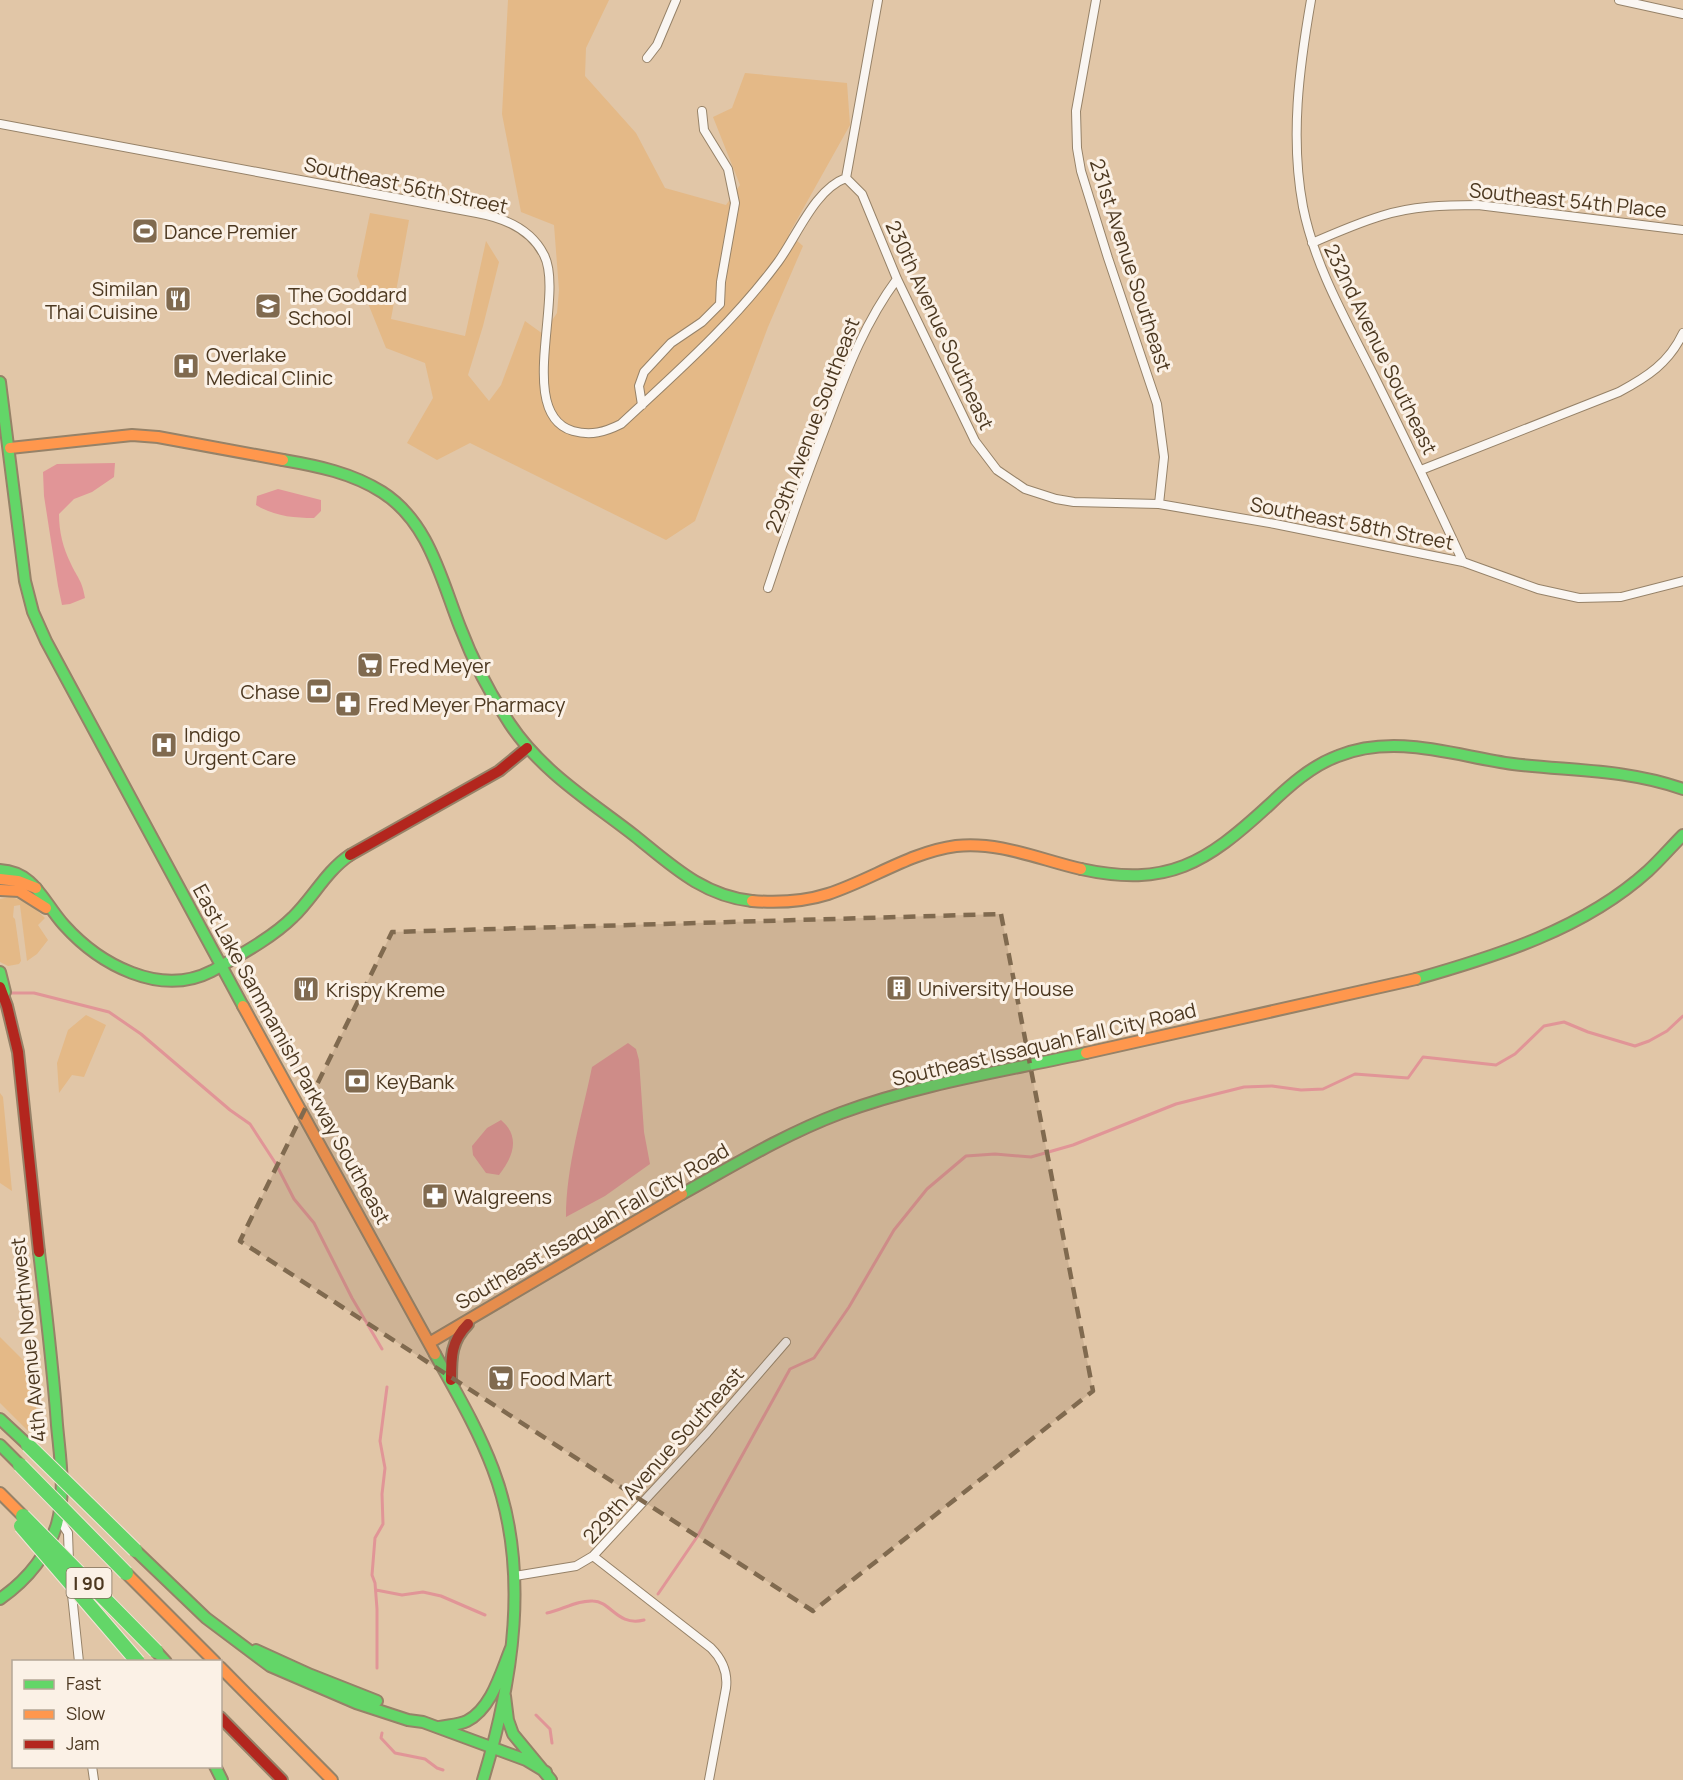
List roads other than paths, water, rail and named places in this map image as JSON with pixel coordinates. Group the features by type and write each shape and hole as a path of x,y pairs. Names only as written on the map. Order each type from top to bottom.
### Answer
{"main road":[{"name":"East Lake Sammamish Parkway Southeast","path":"0,382 10,448 20,547 33,612 69,684 221,965 429,1342 483,1444 495,1475 510,1536 515,1576 511,1648 505,1696 494,1748 483,1780"},
{"path":"10,448 132,435 158,437 324,468 373,486 396,502 421,532 435,558 469,649 510,725 527,748 551,772 693,882 723,895 751,902 793,903 836,893 923,854 952,846 969,845 1007,850 1110,875 1142,876 1164,873 1200,860 1219,848 1312,769 1338,756 1378,746 1422,747 1511,764 1638,775 1668,782 1683,789"},
{"path":"0,870 21,873 77,939 98,955 122,969 144,977 174,982 184,981 200,977 278,930 294,916 331,871 346,857 499,771 527,748"},
{"name":"Southeast Issaquah Fall City Road","path":"429,1342 706,1181 813,1125 862,1106 949,1083 1272,1013 1394,984 1506,952 1585,915 1621,892 1649,870 1683,835"},
{"path":"0,879 18,881 36,888"},
{"path":"0,890 14,889 24,892 54,913"},
{"name":"4th Avenue Northwest","path":"0,1599 15,1589 37,1568 49,1547 59,1519 62,1492 24,1109 17,1052 3,989"},
{"path":"451,1384 453,1341 458,1333 484,1310"},
{"path":"0,1419 199,1611 270,1666 303,1682 531,1762 549,1776"},
{"name":"I 90","path":"0,1445 213,1660"},
{"name":"I 90","path":"0,1493 21,1520 161,1656"},
{"path":"0,1499 21,1520 136,1660"},
{"path":"430,1725 463,1722 476,1714 489,1696 511,1648"},
{"path":"222,1669 332,1780"},
{"path":"505,1696 508,1720 513,1734 549,1776"},
{"path":"222,1719 282,1780"}],"street":[{"path":"646,58 657,45 676,0"},
{"path":"846,178 878,0"},
{"name":"231st Avenue Southeast","path":"1096,0 1076,111 1077,148 1081,171 1098,229 1157,404 1164,457 1159,504"},
{"name":"232nd Avenue Southeast","path":"1311,0 1300,71 1296,138 1300,189 1312,243 1330,288 1463,562"},
{"path":"1619,0 1683,14"},
{"path":"642,405 639,386 644,372 671,343 702,322 720,304 721,282 735,203 728,169 704,130 702,111"},
{"name":"Southeast 56th Street","path":"0,124 477,213 508,221 526,232 537,244 548,264 550,285 543,355 546,397 550,409 560,424 578,432 602,432 621,424 719,333 780,260 820,197 835,182 846,178"},
{"name":"230th Avenue Southeast","path":"846,178 862,194 897,279 975,441 997,470 1012,482"},
{"name":"Southeast 54th Place","path":"1312,243 1382,216 1404,210 1448,205 1478,205 1683,230"},
{"name":"229th Avenue Southeast","path":"768,588 803,484 854,352 878,306 897,279"},
{"path":"1420,470 1619,392 1644,379 1671,354 1683,333"},
{"name":"Southeast 58th Street","path":"1012,482 1042,495 1074,502 1159,504 1275,524 1463,562 1538,589 1578,598 1621,597 1683,581"},
{"name":"229th Avenue Southeast","path":"515,1576 576,1566 593,1557 707,1433 786,1342"},
{"path":"59,1519 68,1533 71,1596 79,1660"},
{"path":"593,1557 711,1648 722,1661 726,1672 726,1688 709,1780"}],"waterway":[{"path":"8,993 34,993 109,1012 141,1034 230,1110 250,1124 276,1164 294,1199 314,1223 352,1298 382,1349"},
{"path":"658,1594 697,1537 790,1369 814,1358 849,1307 894,1230 927,1189 966,1156 995,1154 1031,1157 1073,1145 1176,1104 1244,1087 1323,1089 1355,1074 1408,1078 1423,1057 1496,1065 1515,1054 1544,1026 1564,1022 1635,1046 1667,1031 1683,1016"},
{"path":"377,1668 377,1609 375,1583 372,1575 375,1538 383,1524 382,1494 385,1468 380,1441 387,1387"},
{"path":"376,1590 402,1595 423,1592 441,1596 485,1615"},
{"path":"547,1613 581,1602 593,1601 605,1605 627,1620 644,1620"},
{"path":"536,1715 550,1729 552,1743"},
{"path":"382,1733 381,1738 395,1753 425,1759 443,1770"}],"place":[{"name":"Dance Premier","path":"145,231"},
{"name":"Similan Thai Cuisine","path":"178,299"},
{"name":"The Goddard School","path":"268,306"},
{"name":"Overlake Medical Clinic","path":"186,366"},
{"name":"Fred Meyer","path":"370,665"},
{"name":"Chase","path":"319,691"},
{"name":"Fred Meyer Pharmacy","path":"348,704"},
{"name":"Indigo Urgent Care","path":"164,745"},
{"name":"University House","path":"899,988"},
{"name":"Krispy Kreme","path":"306,989"},
{"name":"KeyBank","path":"357,1081"},
{"name":"Walgreens","path":"435,1196"},
{"name":"Food Mart","path":"501,1378"}]}
